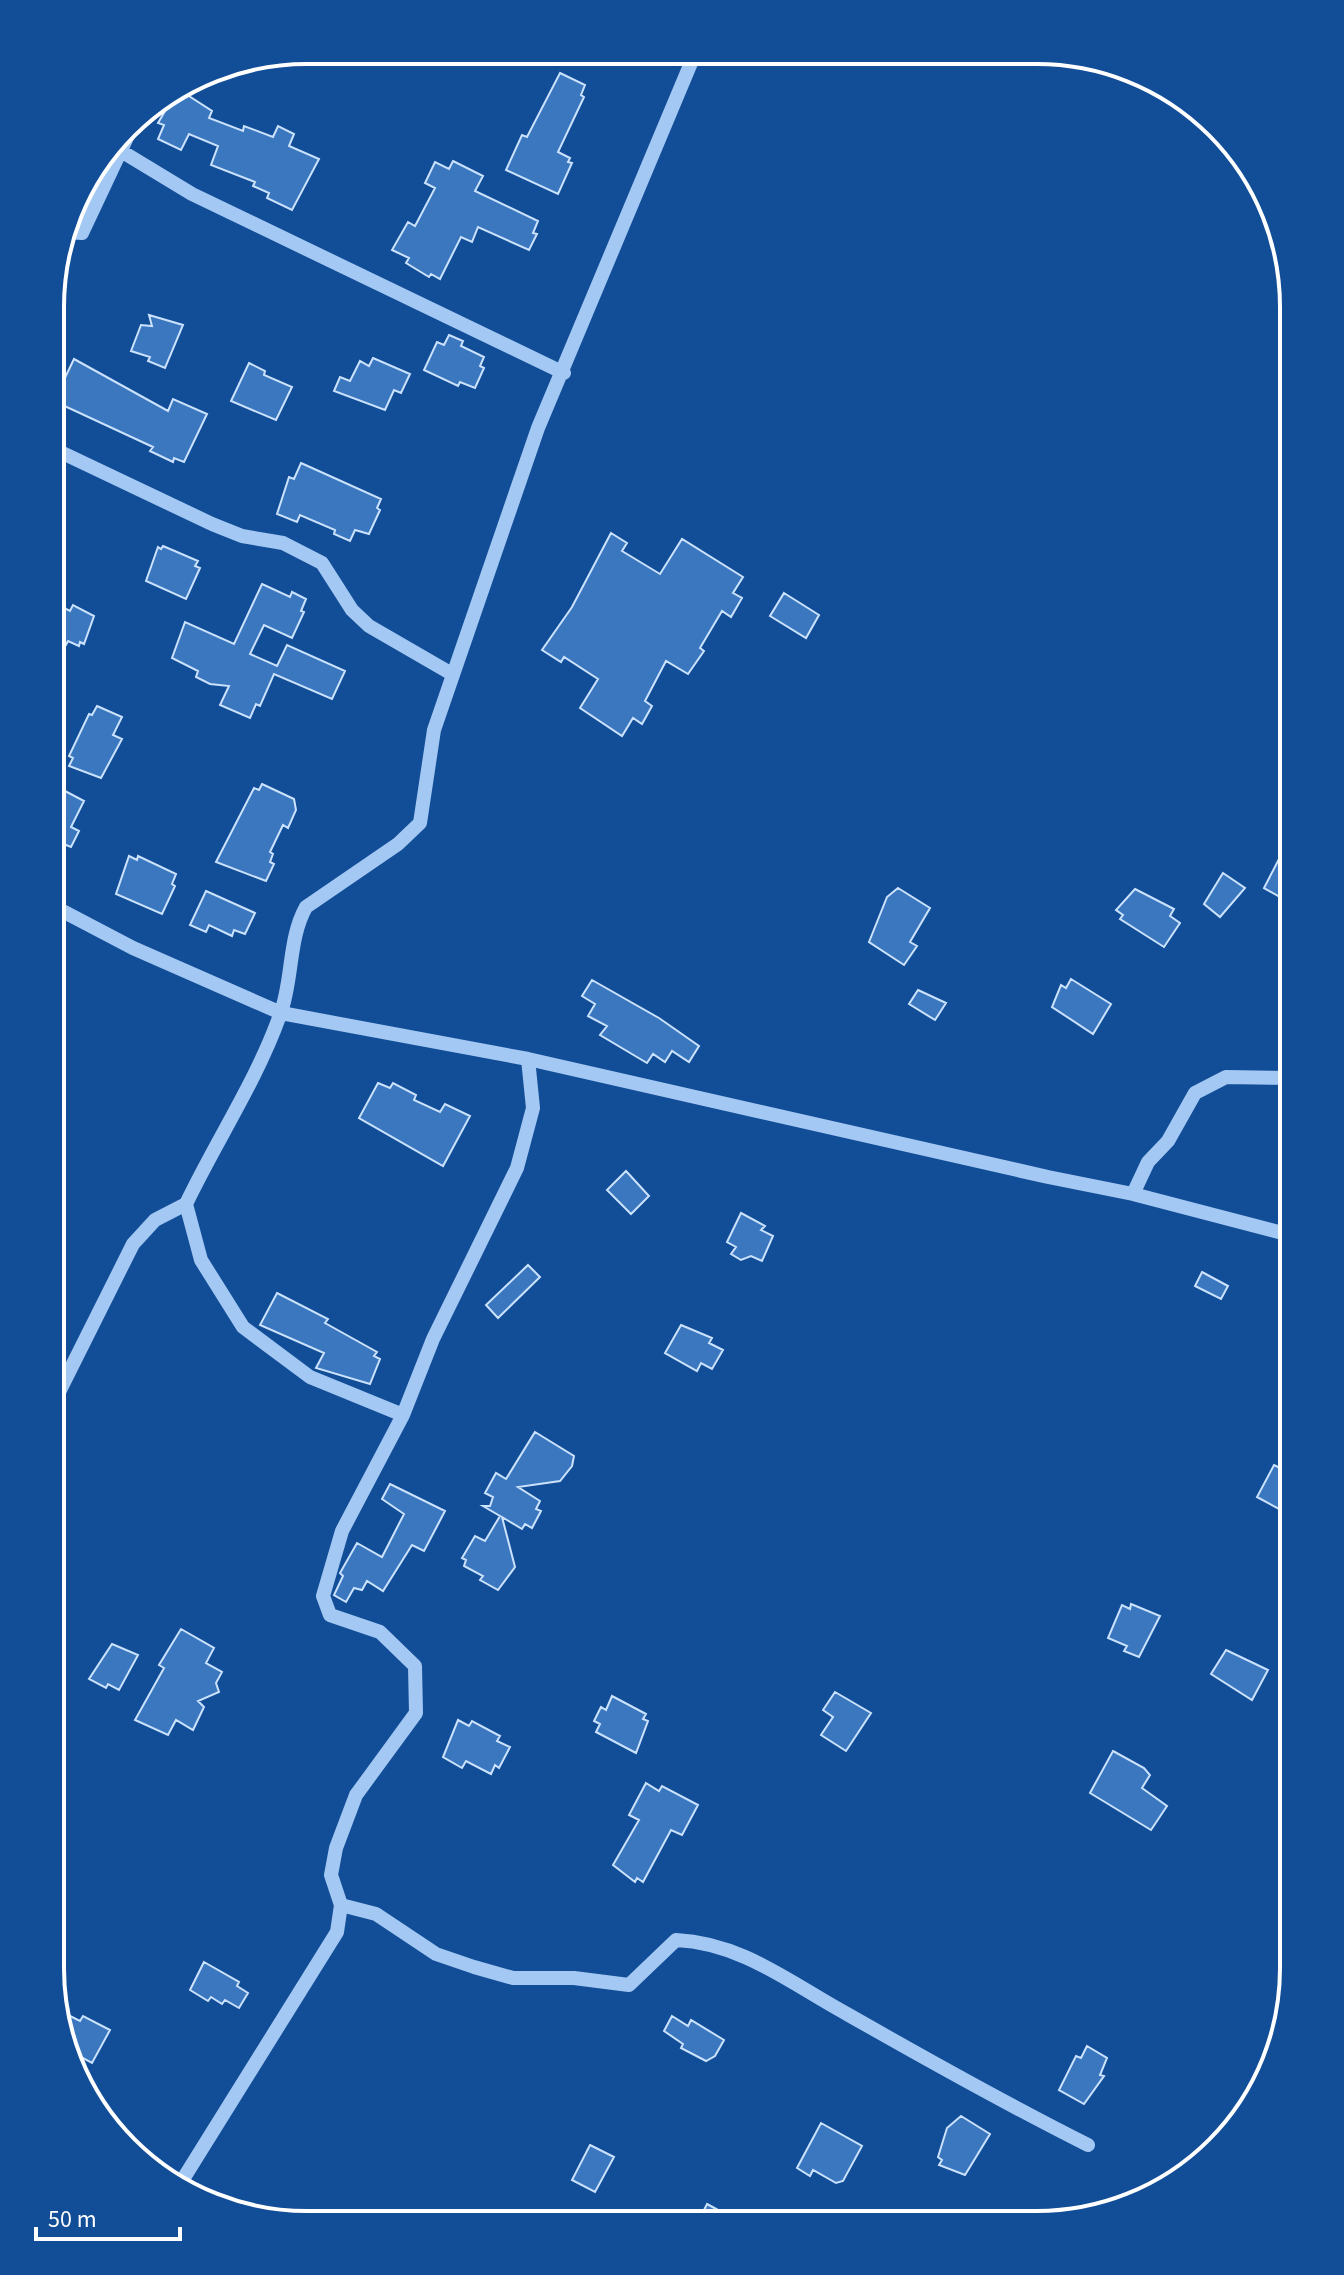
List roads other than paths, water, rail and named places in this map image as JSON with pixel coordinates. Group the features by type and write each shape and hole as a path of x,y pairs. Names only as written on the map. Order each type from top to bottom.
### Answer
{"street":[{"path":"64,1382 133,1244 155,1220 186,1204 250,1085 281,1013 298,922 306,907 387,852 420,823 434,730 538,428 564,373 690,64"},
{"path":"76,233 82,233 121,151 192,194 564,373"},
{"path":"64,454 212,524 242,536 283,543 322,563 352,610 369,626 452,674"},
{"path":"64,912 133,948 281,1013 528,1059 1133,1194 1279,1232"},
{"path":"184,2177 337,1932 341,1905 331,1875 336,1848 356,1795 416,1713 415,1666 380,1632 330,1615 323,1596 342,1531 403,1415 433,1339 517,1168 533,1108 528,1059"},
{"path":"1133,1194 1148,1162 1168,1141 1195,1093 1226,1077 1280,1078"},
{"path":"186,1204 201,1260 243,1327 310,1377 403,1415"},
{"path":"341,1905 376,1914 436,1954 513,1978 574,1978 629,1985 676,1940 708,1942 770,1966 844,2013 1088,2145"}]}
